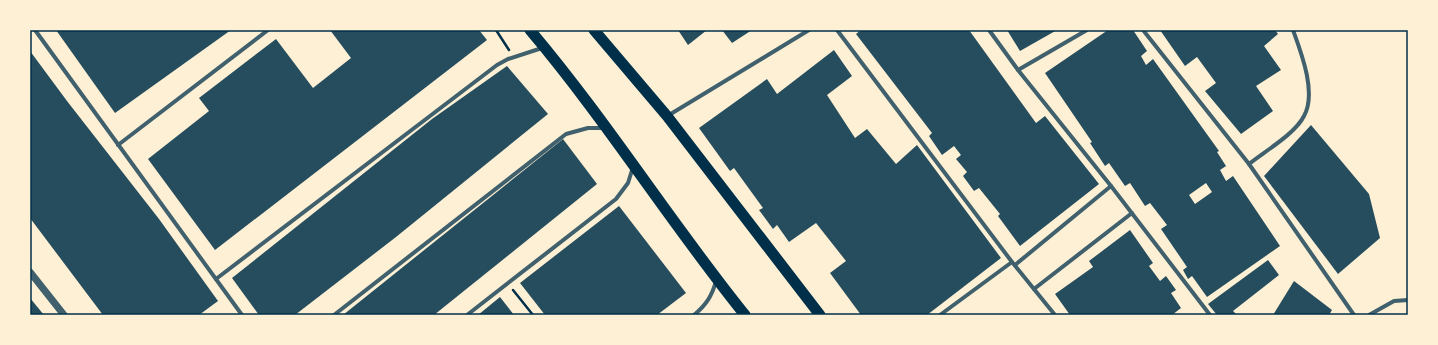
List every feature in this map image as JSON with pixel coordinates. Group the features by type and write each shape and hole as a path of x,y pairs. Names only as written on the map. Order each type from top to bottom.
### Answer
{"highway":[{"path":"530,30 608,128 717,280 745,315"},
{"path":"594,30 666,116 820,315"}],"street":[{"path":"35,30 242,315"},
{"path":"118,145 268,30"},
{"path":"666,116 809,30"},
{"path":"837,30 1014,264 1055,315"},
{"path":"989,30 1018,70 1112,186 1210,315"},
{"path":"1018,70 1086,30"},
{"path":"1143,30 1249,164 1354,315"},
{"path":"1249,164 1293,130 1305,116 1309,98 1306,73 1292,30"},
{"path":"216,279 497,65 508,59 545,47"},
{"path":"334,315 566,134 588,128 608,128"},
{"path":"467,315 616,199 628,183 634,164"},
{"path":"940,315 1014,264 1112,186"},
{"path":"1034,289 1132,213"},
{"path":"30,272 64,315"},
{"path":"694,315 704,307 712,296 717,280"},
{"path":"1369,315 1394,301 1408,300"}],"path":[{"path":"496,30 509,51"},
{"path":"508,283 533,315"}],"building":[{"path":"56,30 231,30 115,113"},
{"path":"330,30 479,30 487,40 215,250 148,159 209,111 199,98 276,39 313,88 351,58"},
{"path":"678,30 707,30 688,45"},
{"path":"722,30 752,30 732,43"},
{"path":"861,30 969,30 1036,123 1045,116 1099,184 1020,246 998,216 1000,214 979,188 974,191 963,176 967,172 956,159 961,155 954,146 942,155 929,136 932,133 856,34"},
{"path":"1007,30 1057,30 1020,51"},
{"path":"1108,30 1133,30 1147,51 1141,56 1146,65 1153,59 1219,151 1217,152 1226,166 1220,170 1226,181 1233,176 1280,246 1207,297 1192,276 1188,279 1183,270 1187,267 1161,229 1167,225 1150,203 1145,206 1130,183 1125,186 1109,163 1105,166 1090,143 1092,142 1045,73","holes":["1206,183 1212,192 1195,204 1189,195"]},
{"path":"1160,30 1275,30 1278,34 1264,46 1281,70 1256,86 1273,111 1241,134 1205,91 1216,83 1197,57 1185,66"},
{"path":"834,50 852,76 827,95 855,138 867,129 896,164 917,145 1001,258 927,315 861,315 830,273 846,261 816,223 789,242 777,225 773,229 759,210 763,208 734,168 730,171 699,128 767,79 777,94"},
{"path":"30,51 159,219 218,301 199,315 103,315 30,218"},
{"path":"507,66 548,114 396,237 295,315 259,315 232,278 432,119"},
{"path":"1311,125 1369,194 1380,238 1338,274 1264,176"},
{"path":"563,139 597,184 434,315 343,315"},
{"path":"619,206 686,293 657,315 545,315 520,283"},
{"path":"1130,230 1153,263 1149,266 1160,281 1166,276 1176,290 1171,293 1181,308 1172,315 1070,315 1055,294 1093,267 1089,261"},
{"path":"1268,260 1279,275 1233,311 1237,315 1217,315 1208,304"},
{"path":"1294,281 1332,310 1329,315 1273,315"},
{"path":"500,297 514,315 478,315"},
{"path":"30,298 44,315 30,315"}]}
